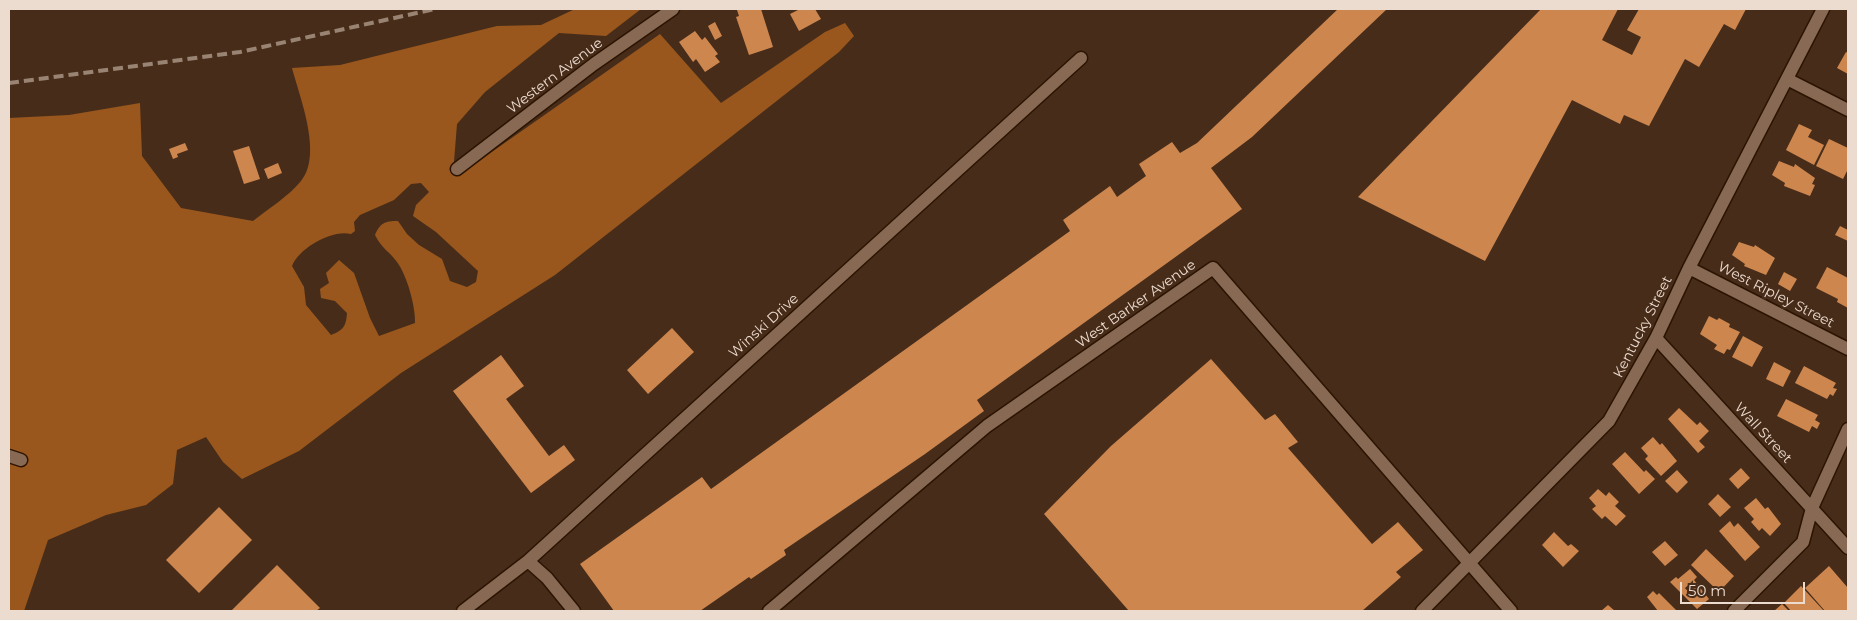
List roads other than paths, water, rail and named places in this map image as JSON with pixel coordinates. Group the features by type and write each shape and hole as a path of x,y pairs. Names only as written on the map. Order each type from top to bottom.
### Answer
{"street":[{"name":"Western Avenue","path":"457,169 594,64 673,9"},
{"name":"Kentucky Street","path":"1422,611 1609,421 1656,338 1689,268 1824,9"},
{"name":"Winski Drive","path":"463,611 528,561 1081,58"},
{"path":"1787,79 1848,110"},
{"name":"West Barker Avenue","path":"769,611 987,426 1213,268 1511,611"},
{"name":"West Ripley Street","path":"1689,268 1848,349"},
{"name":"Wall Street","path":"1656,338 1848,548"},
{"path":"1734,611 1803,542 1812,508 1848,429"},
{"path":"528,561 547,578 574,611"}],"railway":[{"path":"9,83 240,52 435,9"}]}
